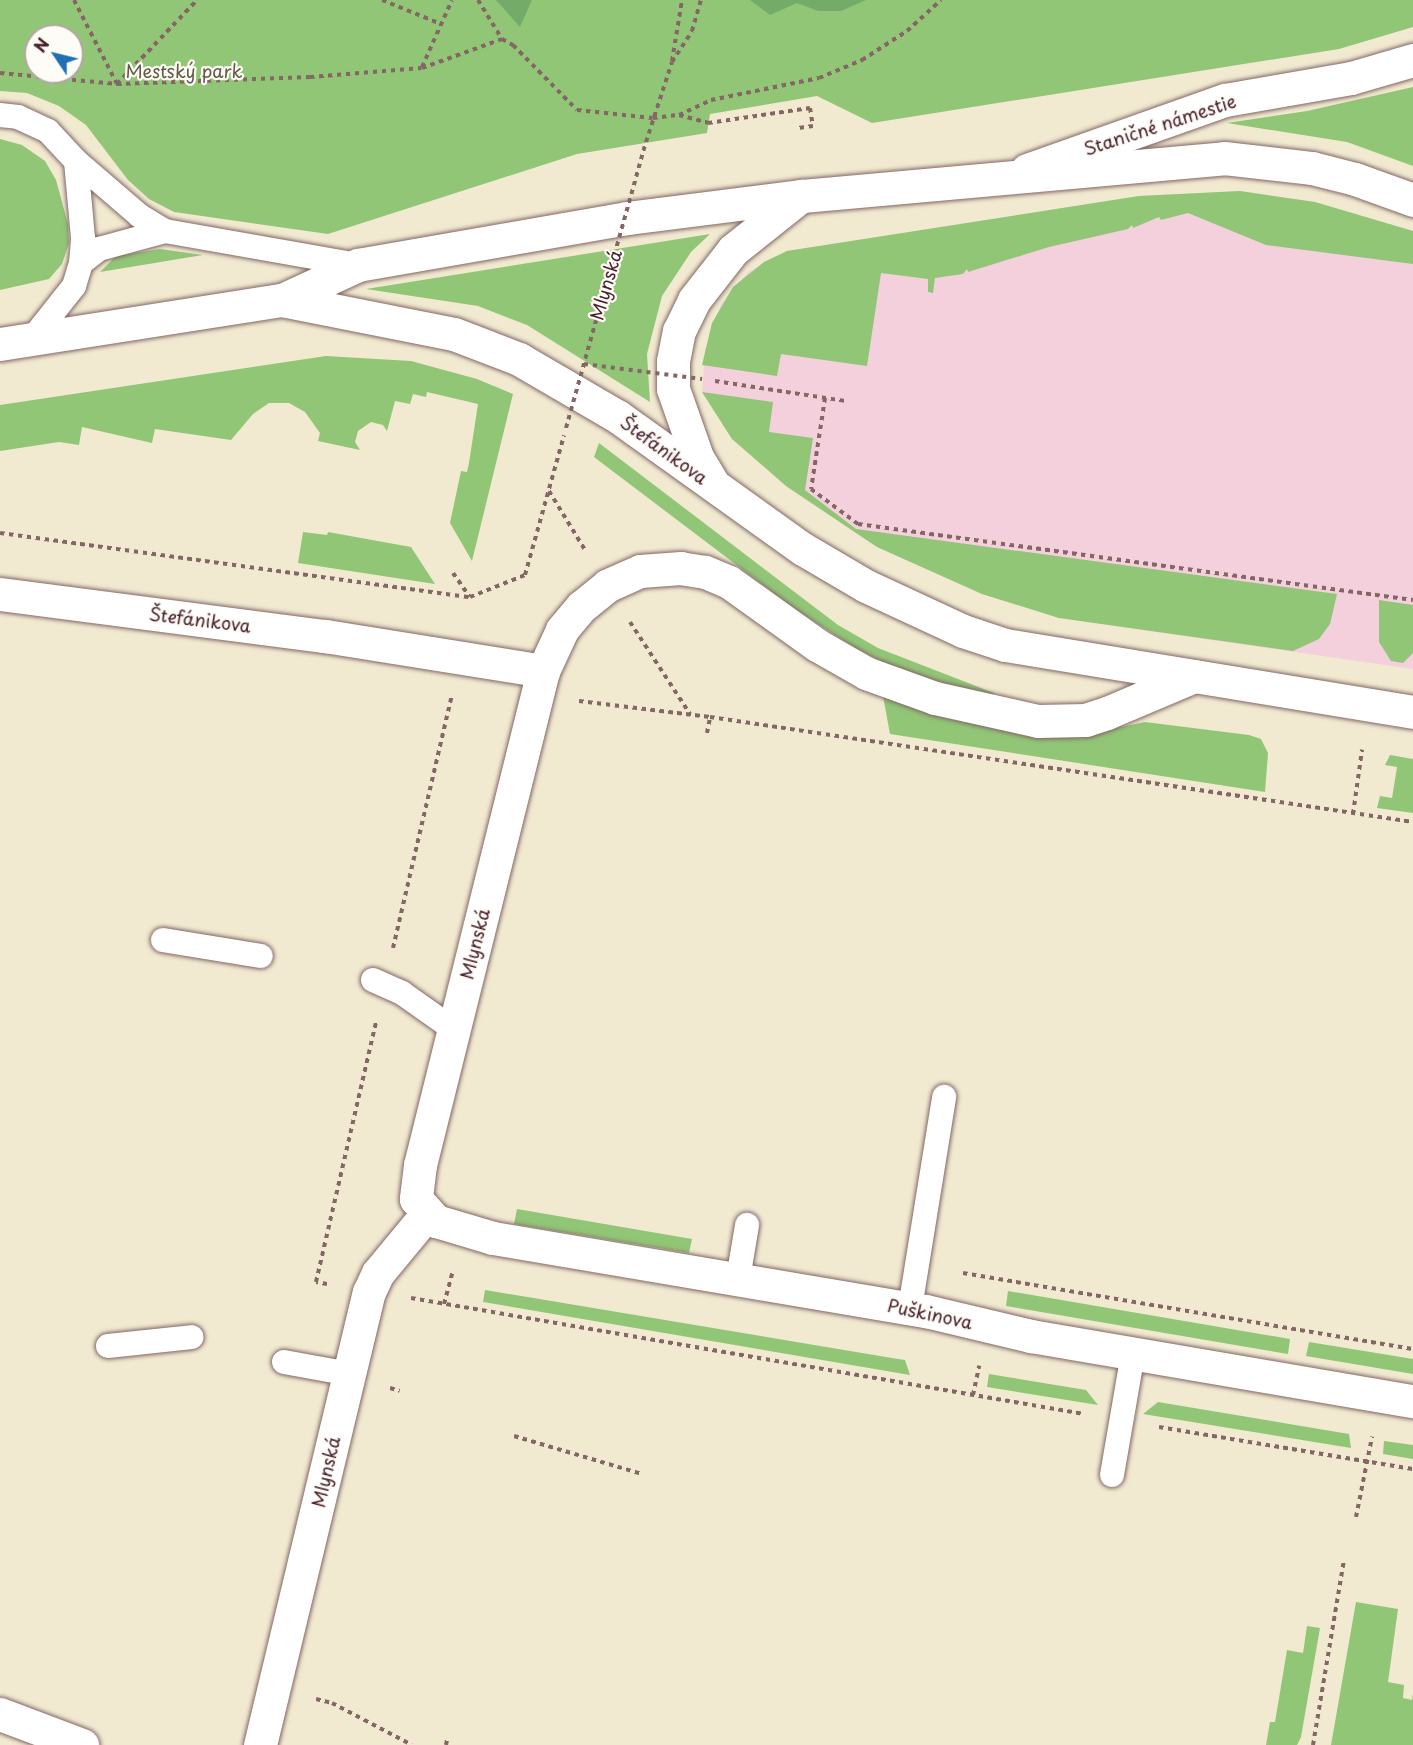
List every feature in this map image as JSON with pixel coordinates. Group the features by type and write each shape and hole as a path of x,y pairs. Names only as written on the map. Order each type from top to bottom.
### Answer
{"street":[{"name":"Staničné námestie","path":"1014,175 1225,100 1351,78 1413,60"},
{"path":"1014,175 1188,158 1262,160 1355,178 1413,200"},
{"name":"Štefánikova","path":"0,344 282,300 358,265 627,218 801,196 1014,175"},
{"name":"Štefánikova","path":"716,488 697,458 673,389 673,361 679,331 694,300 733,250 801,196"},
{"name":"Štefánikova","path":"282,300 454,334 519,359 617,416 716,488"},
{"path":"716,488 866,586 963,631 1005,645 1413,712"},
{"name":"Mlynská","path":"260,1745 369,1292 378,1273 436,1221 416,1198 416,1184 543,671 562,630 594,595 640,571 681,568 729,582 817,645 866,673 935,698 1009,717 1051,722 1086,720 1194,676"},
{"name":"Štefánikova","path":"0,594 325,636 543,671"},
{"name":"Puškinova","path":"436,1221 738,1279 910,1308 1030,1336 1413,1401"},
{"path":"0,1714 82,1745"}],"lane":[{"path":"0,115 18,117 48,131 75,161 140,216 165,231 358,265"},
{"path":"32,339 74,286 81,263 83,238 75,161"},
{"path":"81,263 99,249 165,231"},
{"path":"163,940 261,956"},
{"path":"379,983 453,1029"},
{"path":"910,1308 944,1097"},
{"path":"738,1279 747,1225"},
{"path":"108,1346 192,1337"},
{"path":"1112,1475 1133,1353"},
{"path":"284,1362 350,1374"}],"path":[{"path":"74,0 117,84"},
{"path":"117,84 197,0"},
{"path":"382,0 441,24"},
{"path":"422,68 452,0"},
{"path":"478,0 502,39 513,45 577,110 653,118 679,115 711,100 819,78 862,60 907,31 941,0"},
{"path":"672,62 682,0"},
{"path":"672,62 692,32 701,0"},
{"path":"0,73 117,84 199,84 422,68 502,39"},
{"name":"Mlynská","path":"470,597 525,575 646,142 672,62"},
{"path":"679,115 708,123 810,108 813,126 798,128"},
{"path":"584,364 846,401"},
{"path":"825,398 812,489 858,524 1413,600"},
{"path":"0,533 470,597"},
{"path":"453,573 470,597"},
{"path":"625,614 690,715"},
{"path":"454,686 379,983 316,1282 1413,1469"},
{"path":"569,700 710,717 1413,822"},
{"path":"707,733 710,717"},
{"path":"1353,814 1362,750"},
{"path":"1356,1517 1380,1395"},
{"path":"514,1436 642,1474"},
{"path":"1313,1745 1344,1560"},
{"path":"274,1688 332,1703 412,1745"}],"shaded area":[{"path":"1240,191 1315,202 1413,231 1413,669 1059,618 982,594 877,547 786,486 732,439 702,392 705,350 721,304 748,272 787,251 1139,196"}],"green space":[{"name":"Mestský park","path":"0,0 1413,0 1413,27 1339,49 872,123 817,96 710,114 707,133 577,154 328,234 174,212 149,199 128,180 86,125 59,106 27,93 0,91"},
{"path":"496,0 532,0 520,27"},
{"path":"750,0 866,0 841,11 818,11 797,3 770,15"},
{"path":"1413,87 1413,166 1347,142 1227,123 1307,111"},
{"path":"0,139 22,145 45,161 56,180 68,224 69,243 62,264 49,279 0,290"},
{"path":"1240,191 1315,202 1413,231 1413,264 1266,245 1188,213 1161,220 1159,217 1133,228 1132,225 1128,229 1049,247 968,272 967,269 963,274 935,278 933,293 928,292 928,279 881,273 867,366 781,354 777,376 702,365 712,323 733,287 764,262 787,251 1139,196"},
{"path":"710,234 691,252 662,296 647,354 650,402 527,325 478,306 366,289"},
{"path":"160,249 203,255 100,272 116,256"},
{"path":"326,356 411,361 477,379 513,394 472,561 450,523 461,471 467,472 478,404 427,392 426,397 413,394 410,404 395,401 387,431 383,425 371,422 358,431 355,442 360,450 318,441 320,433 305,412 289,403 269,403 253,414 231,440 155,429 152,443 82,427 79,445 59,442 0,451 0,405"},
{"path":"702,392 773,402 769,432 813,438 805,490 856,529 1337,594 1330,624 1319,639 1293,651 1059,618 982,594 877,547 786,486 732,439"},
{"path":"599,443 838,625 878,648 994,693 991,701 907,674 855,648 792,607 594,457"},
{"path":"303,532 327,535 328,532 411,547 435,584 298,563"},
{"path":"1379,600 1413,605 1413,653 1403,663 1391,661 1379,642"},
{"path":"883,696 1106,730 1145,722 1249,735 1261,739 1268,753 1265,792 890,734"},
{"path":"1390,755 1413,759 1413,813 1377,808 1380,796 1392,798 1397,767 1385,765"},
{"path":"517,1209 692,1239 689,1253 514,1224"},
{"path":"485,1290 905,1360 910,1375 483,1302"},
{"path":"1008,1291 1290,1339 1288,1354 1006,1306"},
{"path":"1309,1342 1413,1359 1413,1374 1306,1356"},
{"path":"989,1374 1086,1390 1098,1405 987,1387"},
{"path":"1158,1402 1349,1434 1351,1448 1143,1414"},
{"path":"1384,1441 1413,1445 1413,1459 1383,1454"},
{"path":"1356,1602 1398,1609 1388,1682 1404,1685 1403,1698 1412,1700 1413,1694 1413,1745 1331,1745"},
{"path":"1307,1626 1320,1628 1301,1737 1297,1745 1266,1745 1270,1722 1275,1722 1287,1650 1303,1653"}]}
